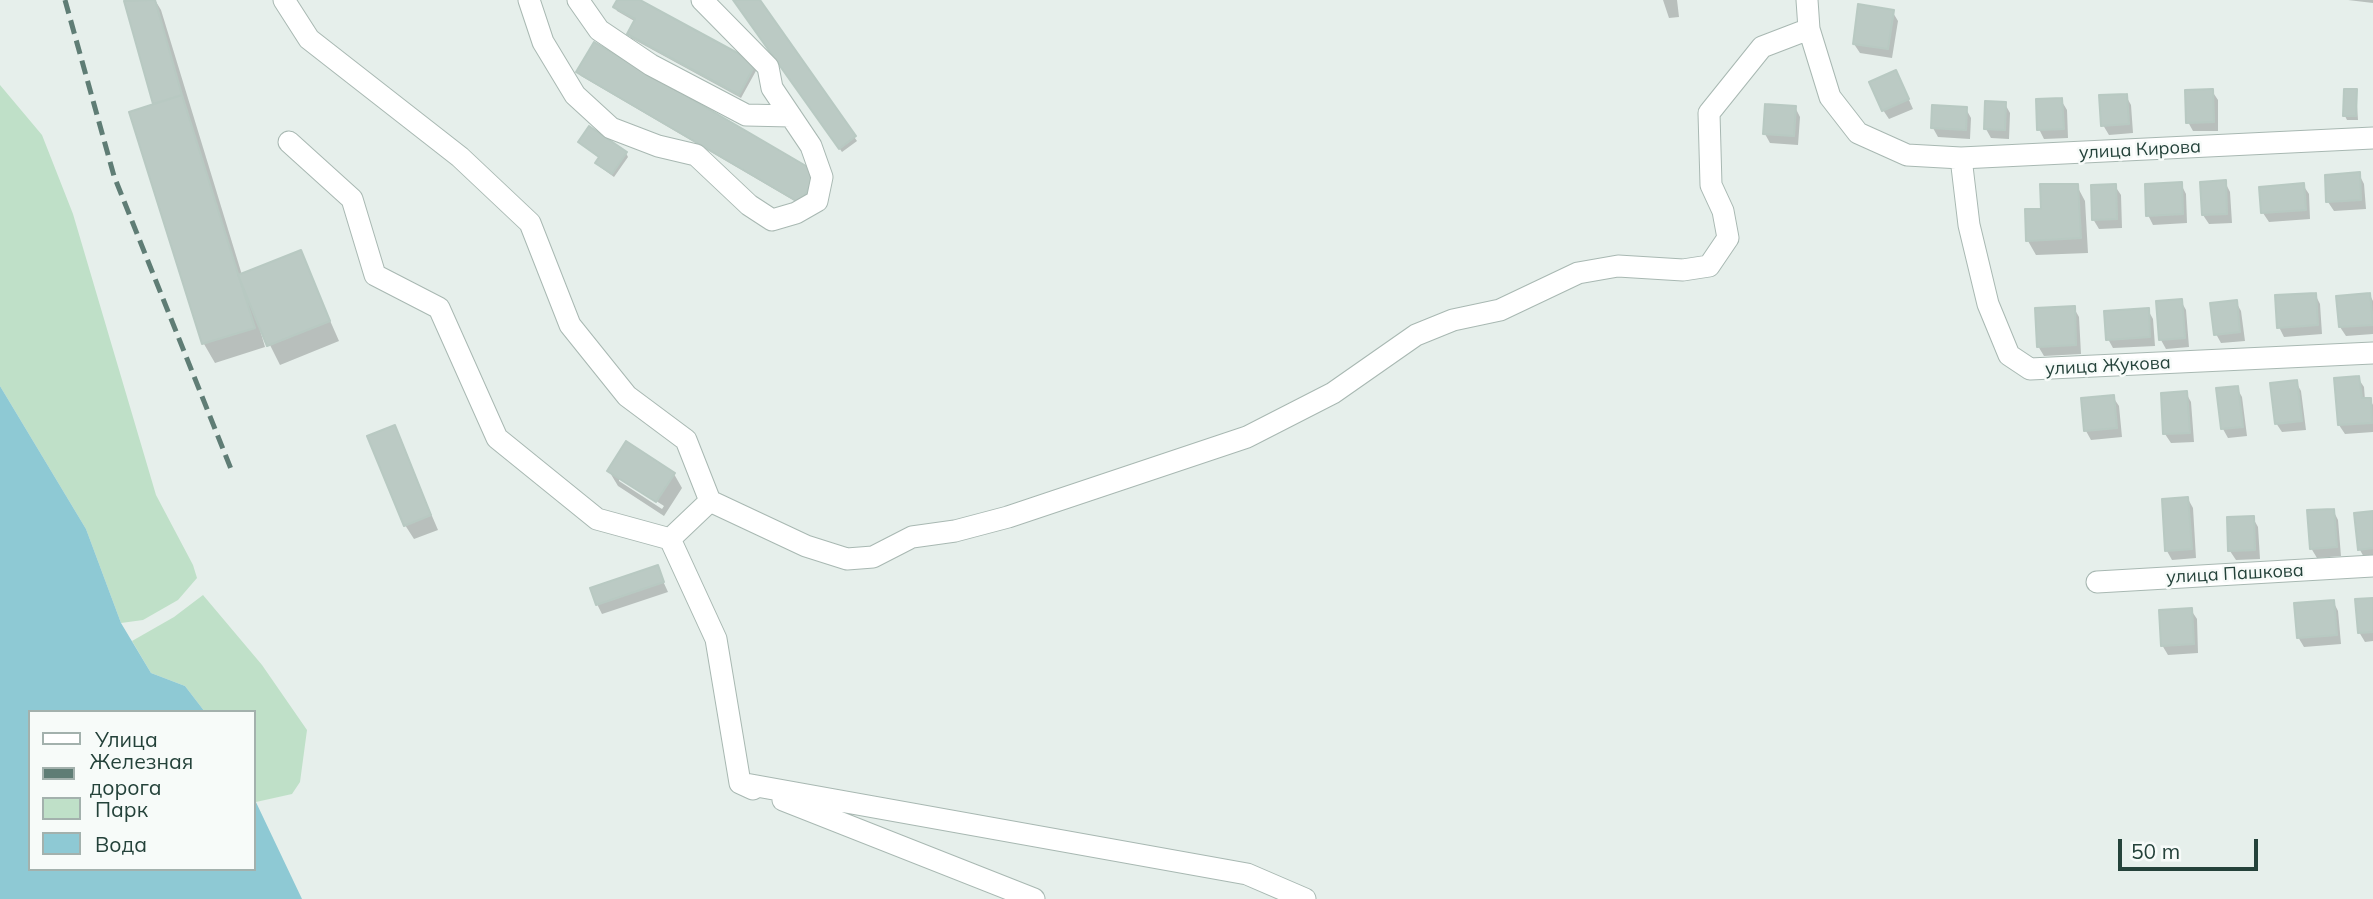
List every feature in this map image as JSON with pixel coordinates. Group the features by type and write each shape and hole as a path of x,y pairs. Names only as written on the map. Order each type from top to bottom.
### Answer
{"street":[{"path":"284,0 309,39 460,157 530,223 570,325 627,396 686,440 710,501 806,546 847,559 873,556 912,537 955,531 1008,517 1247,437 1333,393 1416,335 1453,320 1500,310 1578,273 1618,266 1683,270 1709,266 1728,238 1723,211 1712,185 1709,113 1762,47 1809,29 1807,0"},
{"path":"529,0 543,42 575,95 611,128 658,146 696,155 749,205 772,220 796,213 817,201 822,177 811,146 772,88 768,67 702,0"},
{"path":"578,0 599,30 651,65 746,115 791,116"},
{"name":"улица Кирова","path":"1809,29 1830,97 1858,133 1907,155 1961,158 2373,138"},
{"path":"289,142 352,199 375,275 439,308 498,438 597,519 670,539 716,639 740,783"},
{"name":"улица Жукова","path":"1961,158 1969,225 1988,304 2009,355 2030,369 2373,353"},
{"path":"670,539 710,501"},
{"name":"улица Пашкова","path":"2097,582 2373,566"},
{"path":"740,783 1034,899"},
{"path":"740,783 1247,874 1305,899"}],"green space":[{"path":"0,85 42,135 73,214 156,495 193,565 197,578 178,600 143,620 121,623 86,529 0,386"},
{"path":"203,595 262,665 307,730 300,782 292,794 256,802 256,710 203,710 185,686 151,673 132,641 174,617"}],"water":[{"path":"0,386 86,529 121,623 151,673 185,686 203,710 28,710 28,871 256,871 256,802 302,899 0,899"}],"building":[{"path":"155,0 182,95 153,104 124,1"},
{"path":"617,0 640,0 756,63 739,95 627,34 635,19 613,7"},
{"path":"733,0 760,0 856,136 839,149"},
{"path":"1858,4 1894,10 1888,49 1853,44"},
{"path":"594,42 818,173 800,203 576,72"},
{"path":"1896,70 1909,99 1882,111 1869,82"},
{"path":"2213,89 2214,122 2186,123 2185,90"},
{"path":"2344,89 2357,89 2356,116 2343,116"},
{"path":"2127,94 2129,124 2101,126 2099,95"},
{"path":"182,95 255,328 202,344 129,112"},
{"path":"2062,98 2064,129 2037,130 2036,99"},
{"path":"1985,101 2006,102 2005,130 1984,129"},
{"path":"1765,104 1796,106 1794,136 1763,134"},
{"path":"1932,105 1967,107 1966,130 1931,128"},
{"path":"589,126 627,152 612,174 595,163 599,157 578,142"},
{"path":"2360,172 2361,200 2326,202 2325,175"},
{"path":"2226,180 2227,214 2202,215 2200,182"},
{"path":"2182,182 2183,214 2146,216 2145,184"},
{"path":"2304,183 2306,210 2261,213 2259,187"},
{"path":"2040,184 2078,184 2081,238 2026,241 2025,209 2041,209"},
{"path":"2116,184 2117,219 2092,220 2091,185"},
{"path":"301,250 330,321 267,346 238,275"},
{"path":"2316,293 2318,325 2277,328 2275,295"},
{"path":"2370,293 2373,325 2339,327 2336,296"},
{"path":"2182,299 2185,338 2159,340 2156,301"},
{"path":"2237,300 2240,332 2214,335 2210,303"},
{"path":"2075,306 2076,345 2037,347 2035,308"},
{"path":"2149,308 2150,337 2106,340 2104,311"},
{"path":"2359,376 2362,398 2371,398 2372,423 2338,425 2334,378"},
{"path":"2297,380 2302,421 2275,424 2270,383"},
{"path":"2238,386 2243,427 2221,429 2216,388"},
{"path":"2187,391 2190,433 2163,434 2161,393"},
{"path":"2114,395 2117,428 2084,431 2081,398"},
{"path":"395,425 431,515 404,526 367,436"},
{"path":"626,441 675,473 656,502 607,471"},
{"path":"2188,497 2192,549 2165,551 2162,499"},
{"path":"2334,509 2337,547 2310,549 2307,510"},
{"path":"2373,511 2373,548 2358,550 2354,513"},
{"path":"2254,516 2255,550 2228,551 2227,517"},
{"path":"658,565 664,582 596,605 590,588"},
{"path":"2373,598 2373,632 2358,633 2355,599"},
{"path":"2334,600 2337,635 2297,638 2294,603"},
{"path":"2192,608 2194,644 2161,646 2159,610"}],"railway":[{"path":"65,0 114,176 233,474"}]}
